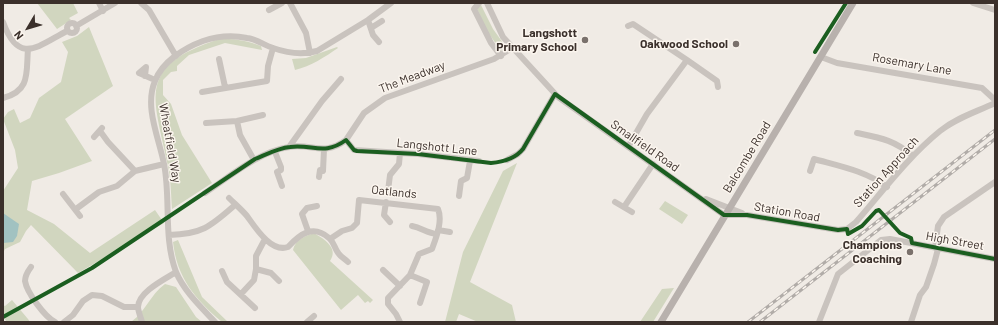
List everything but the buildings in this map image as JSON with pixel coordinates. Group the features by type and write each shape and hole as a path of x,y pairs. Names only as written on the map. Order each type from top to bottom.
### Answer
{"main road":[{"name":"Balcombe Road","path":"661,322 724,214 821,57 852,3"}],"street":[{"path":"99,3 103,11"},
{"path":"3,22 8,37 12,41 28,49 41,46 67,31 74,32 76,26 115,3"},
{"path":"142,3 152,15 176,56"},
{"path":"269,10 282,3"},
{"path":"290,3 306,33 310,53"},
{"name":"Wheatfield Way","path":"215,322 195,301 176,272 171,250 164,164 151,108 151,92 155,80 169,61 176,56 202,42 228,35 249,38 273,48 291,52 310,53 324,48 368,20 391,3"},
{"path":"479,3 474,9 476,14 491,43 501,56"},
{"name":"Smallfield Road","path":"487,3 499,31 512,48 555,94 724,214"},
{"path":"973,3 995,10"},
{"path":"368,20 379,42"},
{"path":"371,28 382,21"},
{"path":"631,25 687,60 717,84"},
{"path":"202,92 225,87 263,83 267,81 268,66 273,48"},
{"name":"The Meadway","path":"346,140 364,113 385,98 501,56 512,48"},
{"path":"3,98 18,91 26,81 28,49"},
{"name":"Rosemary Lane","path":"821,57 831,62 982,88 995,102"},
{"path":"219,58 225,87"},
{"path":"628,147 647,114 687,60"},
{"path":"145,76 155,80"},
{"path":"289,147 322,101 341,79"},
{"path":"507,160 518,154 523,149 555,94"},
{"name":"Station Approach","path":"856,222 913,156 940,131 950,124 995,102"},
{"path":"206,123 237,121 263,115"},
{"path":"237,121 240,134 254,160"},
{"path":"94,137 101,129 108,142 135,171"},
{"path":"857,133 889,139 901,146 913,156"},
{"path":"205,193 254,160 275,152 289,147 331,149 346,140"},
{"name":"Langshott Lane","path":"346,140 354,150 479,161"},
{"path":"319,177 320,170 323,171 324,149"},
{"path":"275,152 281,167 281,170 276,172 282,186"},
{"path":"388,191 390,175 399,164 400,153"},
{"path":"810,171 814,159 852,170 878,180 887,187"},
{"path":"459,196 461,181 467,178 470,161"},
{"path":"76,210 99,192 117,186 135,171 164,164"},
{"path":"624,207 653,164"},
{"path":"911,322 922,292 926,287 937,248 938,226 944,217 995,182"},
{"path":"62,194 80,216"},
{"path":"229,198 265,239 284,248 288,247 297,237 308,231 315,230 330,239 338,253 348,262"},
{"path":"702,199 729,207 747,215"},
{"name":"Oatlands","path":"330,239 357,224 359,200 434,207 439,212 437,232"},
{"path":"386,202 384,215 390,222"},
{"path":"615,202 632,212"},
{"path":"170,235 186,235 202,231 216,222 235,205"},
{"path":"308,231 302,214 307,208 317,206"},
{"name":"Station Road","path":"724,214 747,215 838,230 847,229 856,222"},
{"path":"412,226 421,228 426,232 450,232"},
{"path":"400,322 387,302 410,275 419,254 432,249 437,232"},
{"path":"241,294 254,280 256,256 265,239"},
{"name":"High Street","path":"819,322 838,274 881,240 890,239 995,259"},
{"path":"31,267 26,275 25,282 33,299 55,322"},
{"path":"256,270 273,274 279,281"},
{"path":"383,270 400,286"},
{"path":"222,271 226,282 255,308"},
{"path":"142,322 138,307 145,294 158,283 176,272"},
{"path":"410,275 427,282 420,303"},
{"path":"64,322 73,315 83,301 92,295 102,296 124,307 138,307"},
{"path":"307,322 314,316"}],"green space":[{"path":"37,3 73,3 78,13 69,18 71,20 57,29"},
{"path":"481,5 493,29 506,47 501,51 487,31 477,9"},
{"path":"89,27 113,86 65,119 92,161 32,181 27,210 54,224 90,253 155,210 164,223 78,273 31,225 20,242 5,249 3,253 3,191 18,168 15,150 3,119 8,112 14,109 20,123 30,118 39,98 61,82 68,52 62,42 77,36"},
{"path":"219,39 235,39 251,43 261,46 262,50 225,43 189,55 177,66 177,71 171,72 163,80 163,95 171,104 182,135 212,183 172,209 169,171 158,121 156,102 157,87 162,73 174,61 192,50"},
{"path":"337,47 338,48 318,61 295,70 292,59 306,58"},
{"path":"517,163 470,282 512,305 516,322 478,322 459,314 456,322 445,322 463,252 503,171"},
{"path":"665,201 688,215 682,224 659,209"},
{"path":"314,233 326,241 332,248 333,252 330,261 373,300 370,303 368,301 365,303 358,295 341,310 293,250 298,241"},
{"path":"178,240 202,297 228,322 222,322 204,305 189,287 183,277 175,255 173,242"},
{"path":"165,284 176,287 196,317 202,322 131,322 141,313 155,293"},
{"path":"674,288 653,322 640,322 662,289"},
{"path":"12,300 30,322 7,322 3,317 3,305 5,306"}],"water":[{"path":"3,213 19,224 17,236 13,242 3,243"}],"railway":[{"path":"748,322 995,130"},
{"path":"760,322 995,139"}],"cycle path":[{"path":"815,52 846,3"},
{"path":"3,317 92,268 255,159 272,152 298,146 325,148 338,145 346,140 354,150 357,151 418,154 491,163 500,162 513,158 523,149 555,94 724,215 747,215 838,230 847,229 848,234 862,226 876,211 879,210 900,233 911,238 912,243 995,259"}],"place":[{"name":"Langshott Primary School","path":"585,40"},
{"name":"Oakwood School","path":"736,44"},
{"name":"Champions Coaching","path":"910,252"}]}
